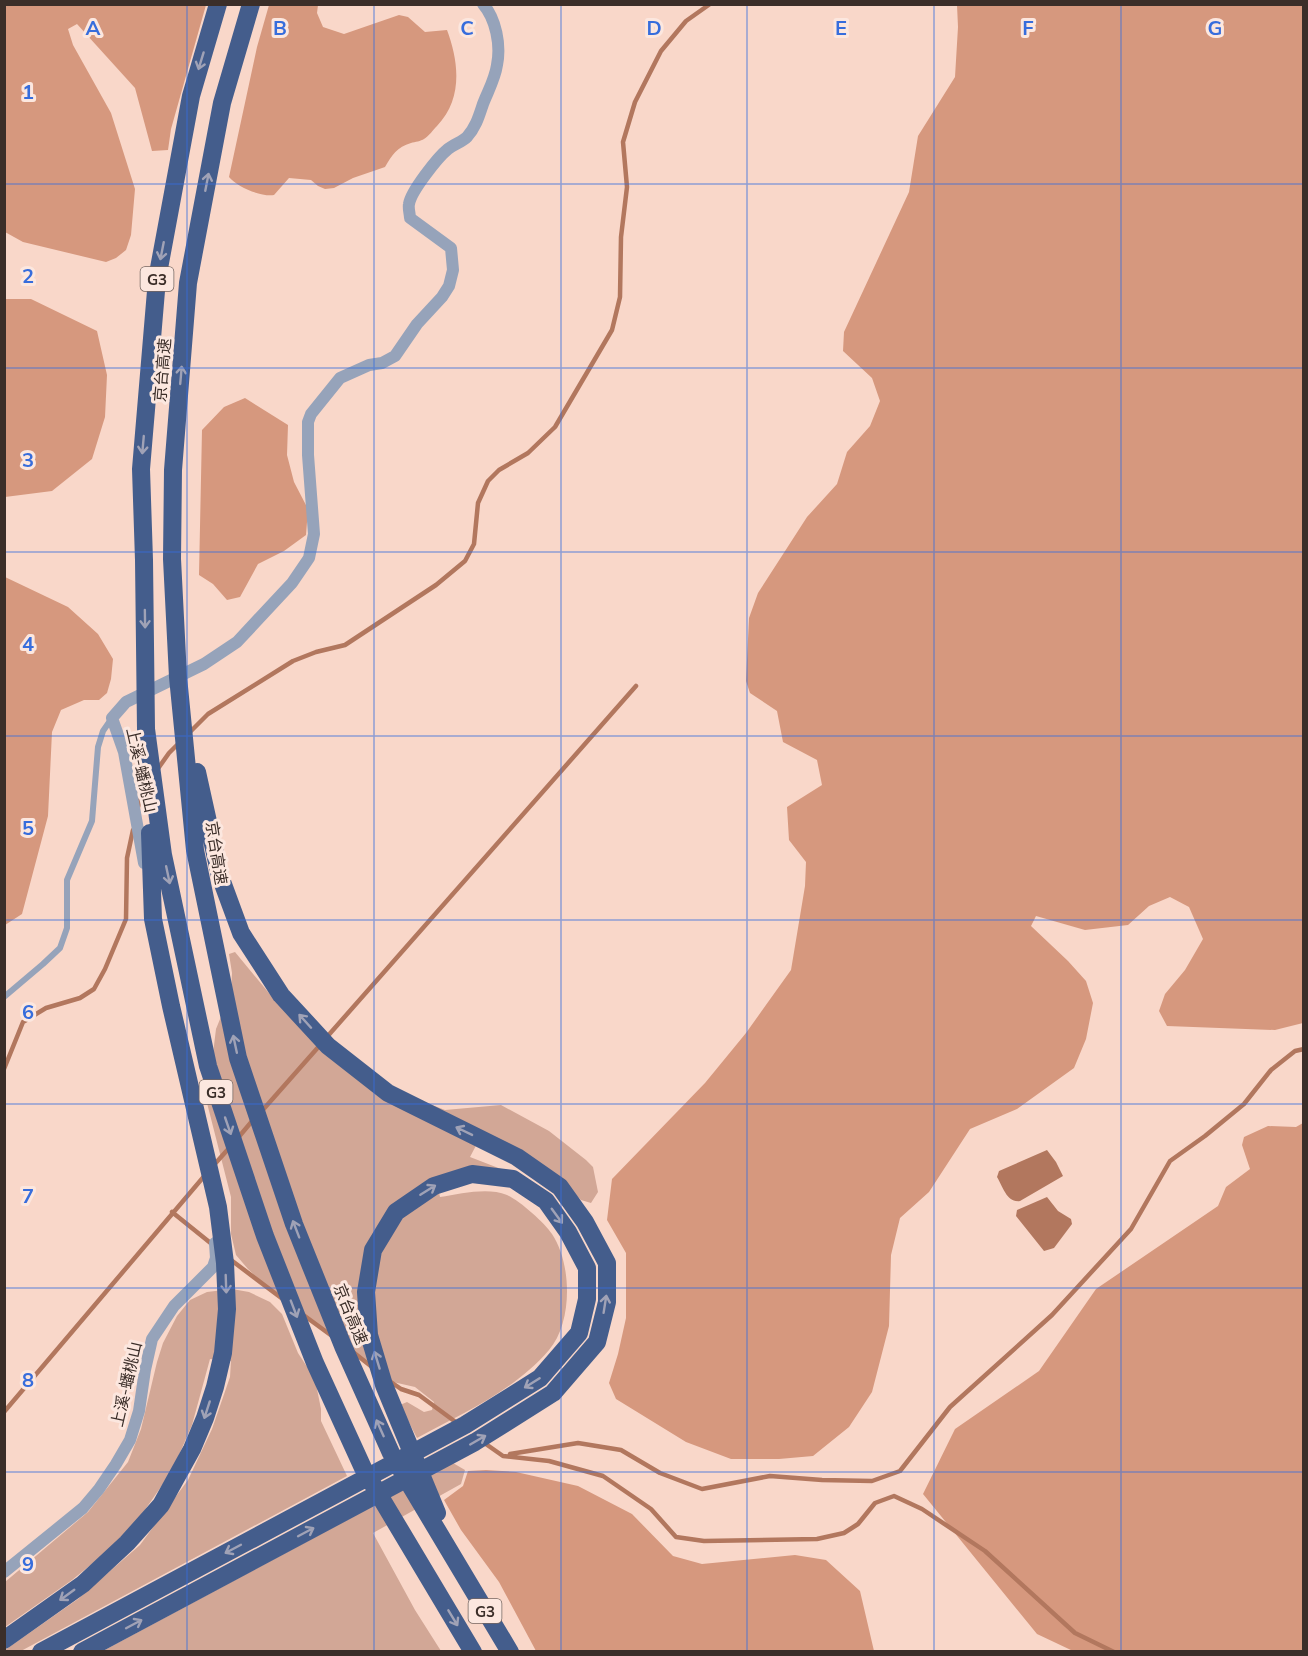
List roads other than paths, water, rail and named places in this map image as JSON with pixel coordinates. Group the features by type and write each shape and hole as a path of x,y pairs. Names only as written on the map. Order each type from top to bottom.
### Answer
{"highway":[{"name":"京台高速","path":"218,4 191,96 157,279 141,469 146,729 163,855 207,1066 265,1236 315,1364 363,1468 473,1652"},
{"name":"京台高速","path":"251,4 222,103 188,283 173,470 172,559 178,676 195,850 238,1058 294,1224 342,1346 391,1453 510,1652"},
{"path":"82,1652 475,1442 554,1393 597,1342 607,1302 607,1263 585,1222 560,1186 517,1157 388,1093 328,1046 281,995 241,933 220,876 178,676"},
{"path":"4,1641 83,1584 127,1543 161,1505 192,1449 205,1418 223,1353 227,1309 225,1263 218,1208 153,919 146,729"},
{"path":"41,1652 465,1425 540,1378 579,1333 587,1299 587,1268 568,1232 546,1201 513,1179 472,1174 434,1186 396,1212 373,1250 366,1292 369,1335 384,1385 461,1570"}],"street":[{"name":"上溪-蟠桃山","path":"4,1572 83,1508 116,1464 130,1440 139,1411 152,1339 174,1306 213,1267 216,1258 213,1203 187,1103 124,752 112,718 126,702 204,664 237,642 292,582 309,558 314,534 308,455 308,422 311,414 340,378 369,365 382,363 394,356 449,286 453,270 451,248 410,218 408,205 416,188 443,153 466,138 476,124 491,84 497,64 498,46 491,16 483,4"}],"lane":[{"path":"4,997 60,948 67,928 67,880 92,821 98,747 112,718"}],"waterway":[{"path":"188,734 208,714 293,661 316,652 345,645 436,585 465,561 474,544 478,503 488,481 499,470 528,453 555,427 612,330 620,297 621,237 627,187 623,142 635,102 661,51 686,21 710,4"},
{"path":"326,1038 636,686"},
{"path":"157,770 180,742"},
{"path":"138,807 141,795 148,785"},
{"path":"4,1069 23,1022 46,1008 80,998 94,989 105,969 126,919 127,858 133,830"},
{"path":"261,1112 321,1044"},
{"path":"510,1454 578,1443 621,1450 660,1473 702,1489 770,1476 872,1481 900,1471 950,1407 1052,1315 1131,1229 1170,1161 1244,1104 1271,1070 1295,1051 1304,1049"},
{"path":"237,1139 253,1120"},
{"path":"213,1166 230,1147"},
{"path":"4,1412 206,1174"},
{"path":"172,1212 213,1245"},
{"path":"231,1260 284,1300"},
{"path":"302,1314 332,1336"},
{"path":"353,1352 372,1367"},
{"path":"388,1380 401,1389 419,1395 457,1423"},
{"path":"483,1442 503,1456 549,1461 603,1476 651,1509 676,1537 704,1541 817,1539 844,1533 858,1524 875,1503 894,1496 922,1509 985,1551 1075,1633 1114,1652"}]}
